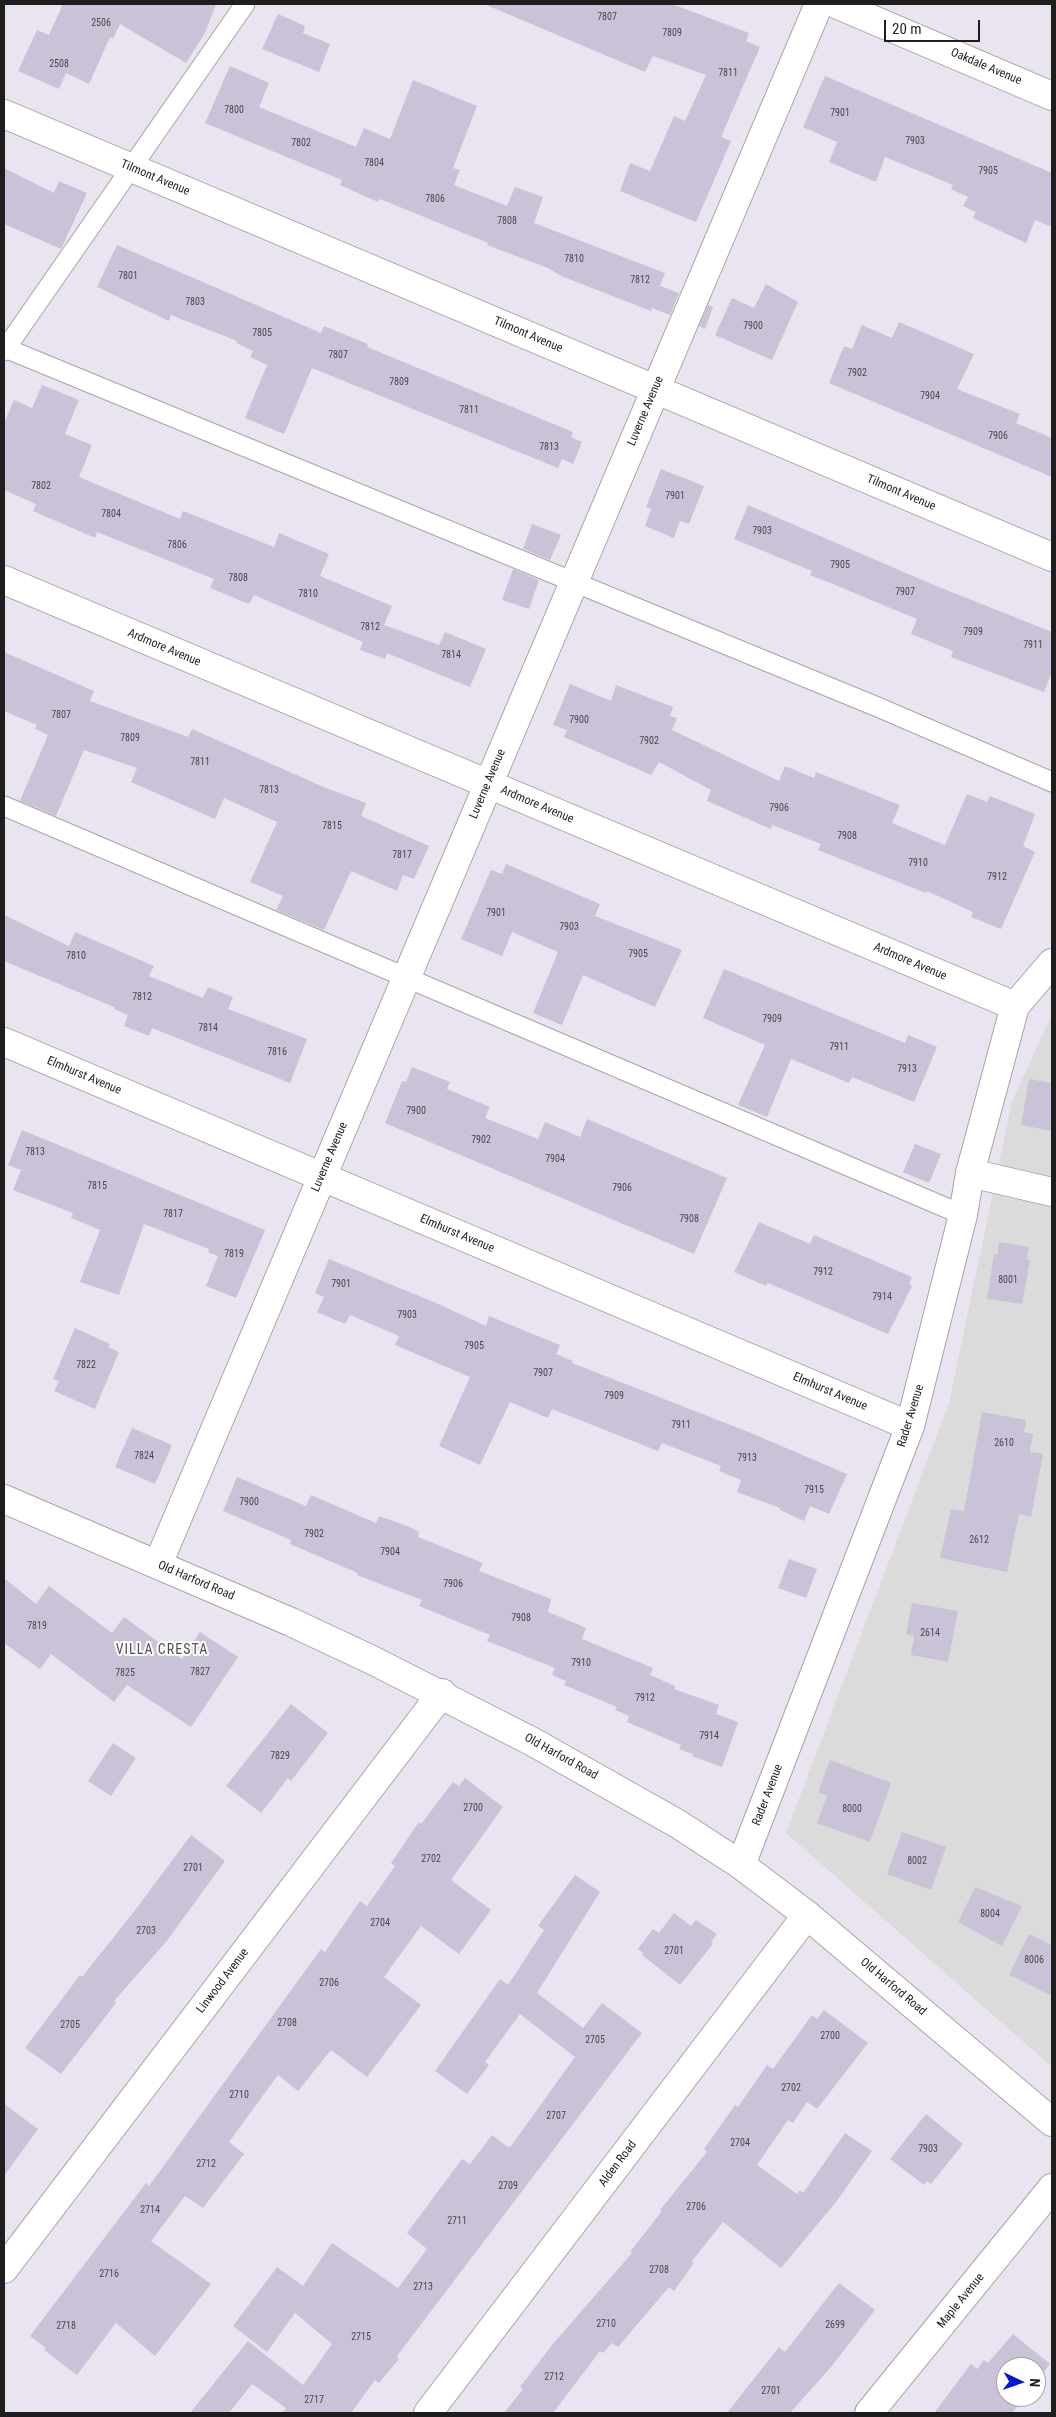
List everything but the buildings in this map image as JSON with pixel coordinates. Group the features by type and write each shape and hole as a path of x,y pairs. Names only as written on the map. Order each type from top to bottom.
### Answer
{"street":[{"name":"Luverne Avenue","path":"158,1564 819,4"},
{"name":"Oakdale Avenue","path":"836,4 1052,96"},
{"name":"Tilmont Avenue","path":"4,114 1052,557"},
{"name":"Ardmore Avenue","path":"4,580 1015,1006"},
{"name":"Rader Avenue","path":"741,1865 910,1426 963,1215 970,1174 1015,1006 1052,963"},
{"name":"Elmhurst Avenue","path":"4,1042 910,1426"},
{"path":"970,1174 1052,1192"},
{"name":"Old Harford Road","path":"4,1499 291,1622 442,1693 610,1784 741,1865 807,1915 1052,2122"},
{"name":"Linwood Avenue","path":"4,2269 442,1693"},
{"name":"Alden Road","path":"428,2413 807,1915"},
{"name":"Maple Avenue","path":"869,2413 1052,2188"}],"lane":[{"path":"245,4 5,350 880,708 1052,782"},
{"path":"4,806 963,1215"}],"shaded area":[{"path":"1052,1014 1052,2067 786,1833 949,1403 1012,1102"}],"district":[{"name":"VILLA CRESTA","path":"162,1650"}]}
